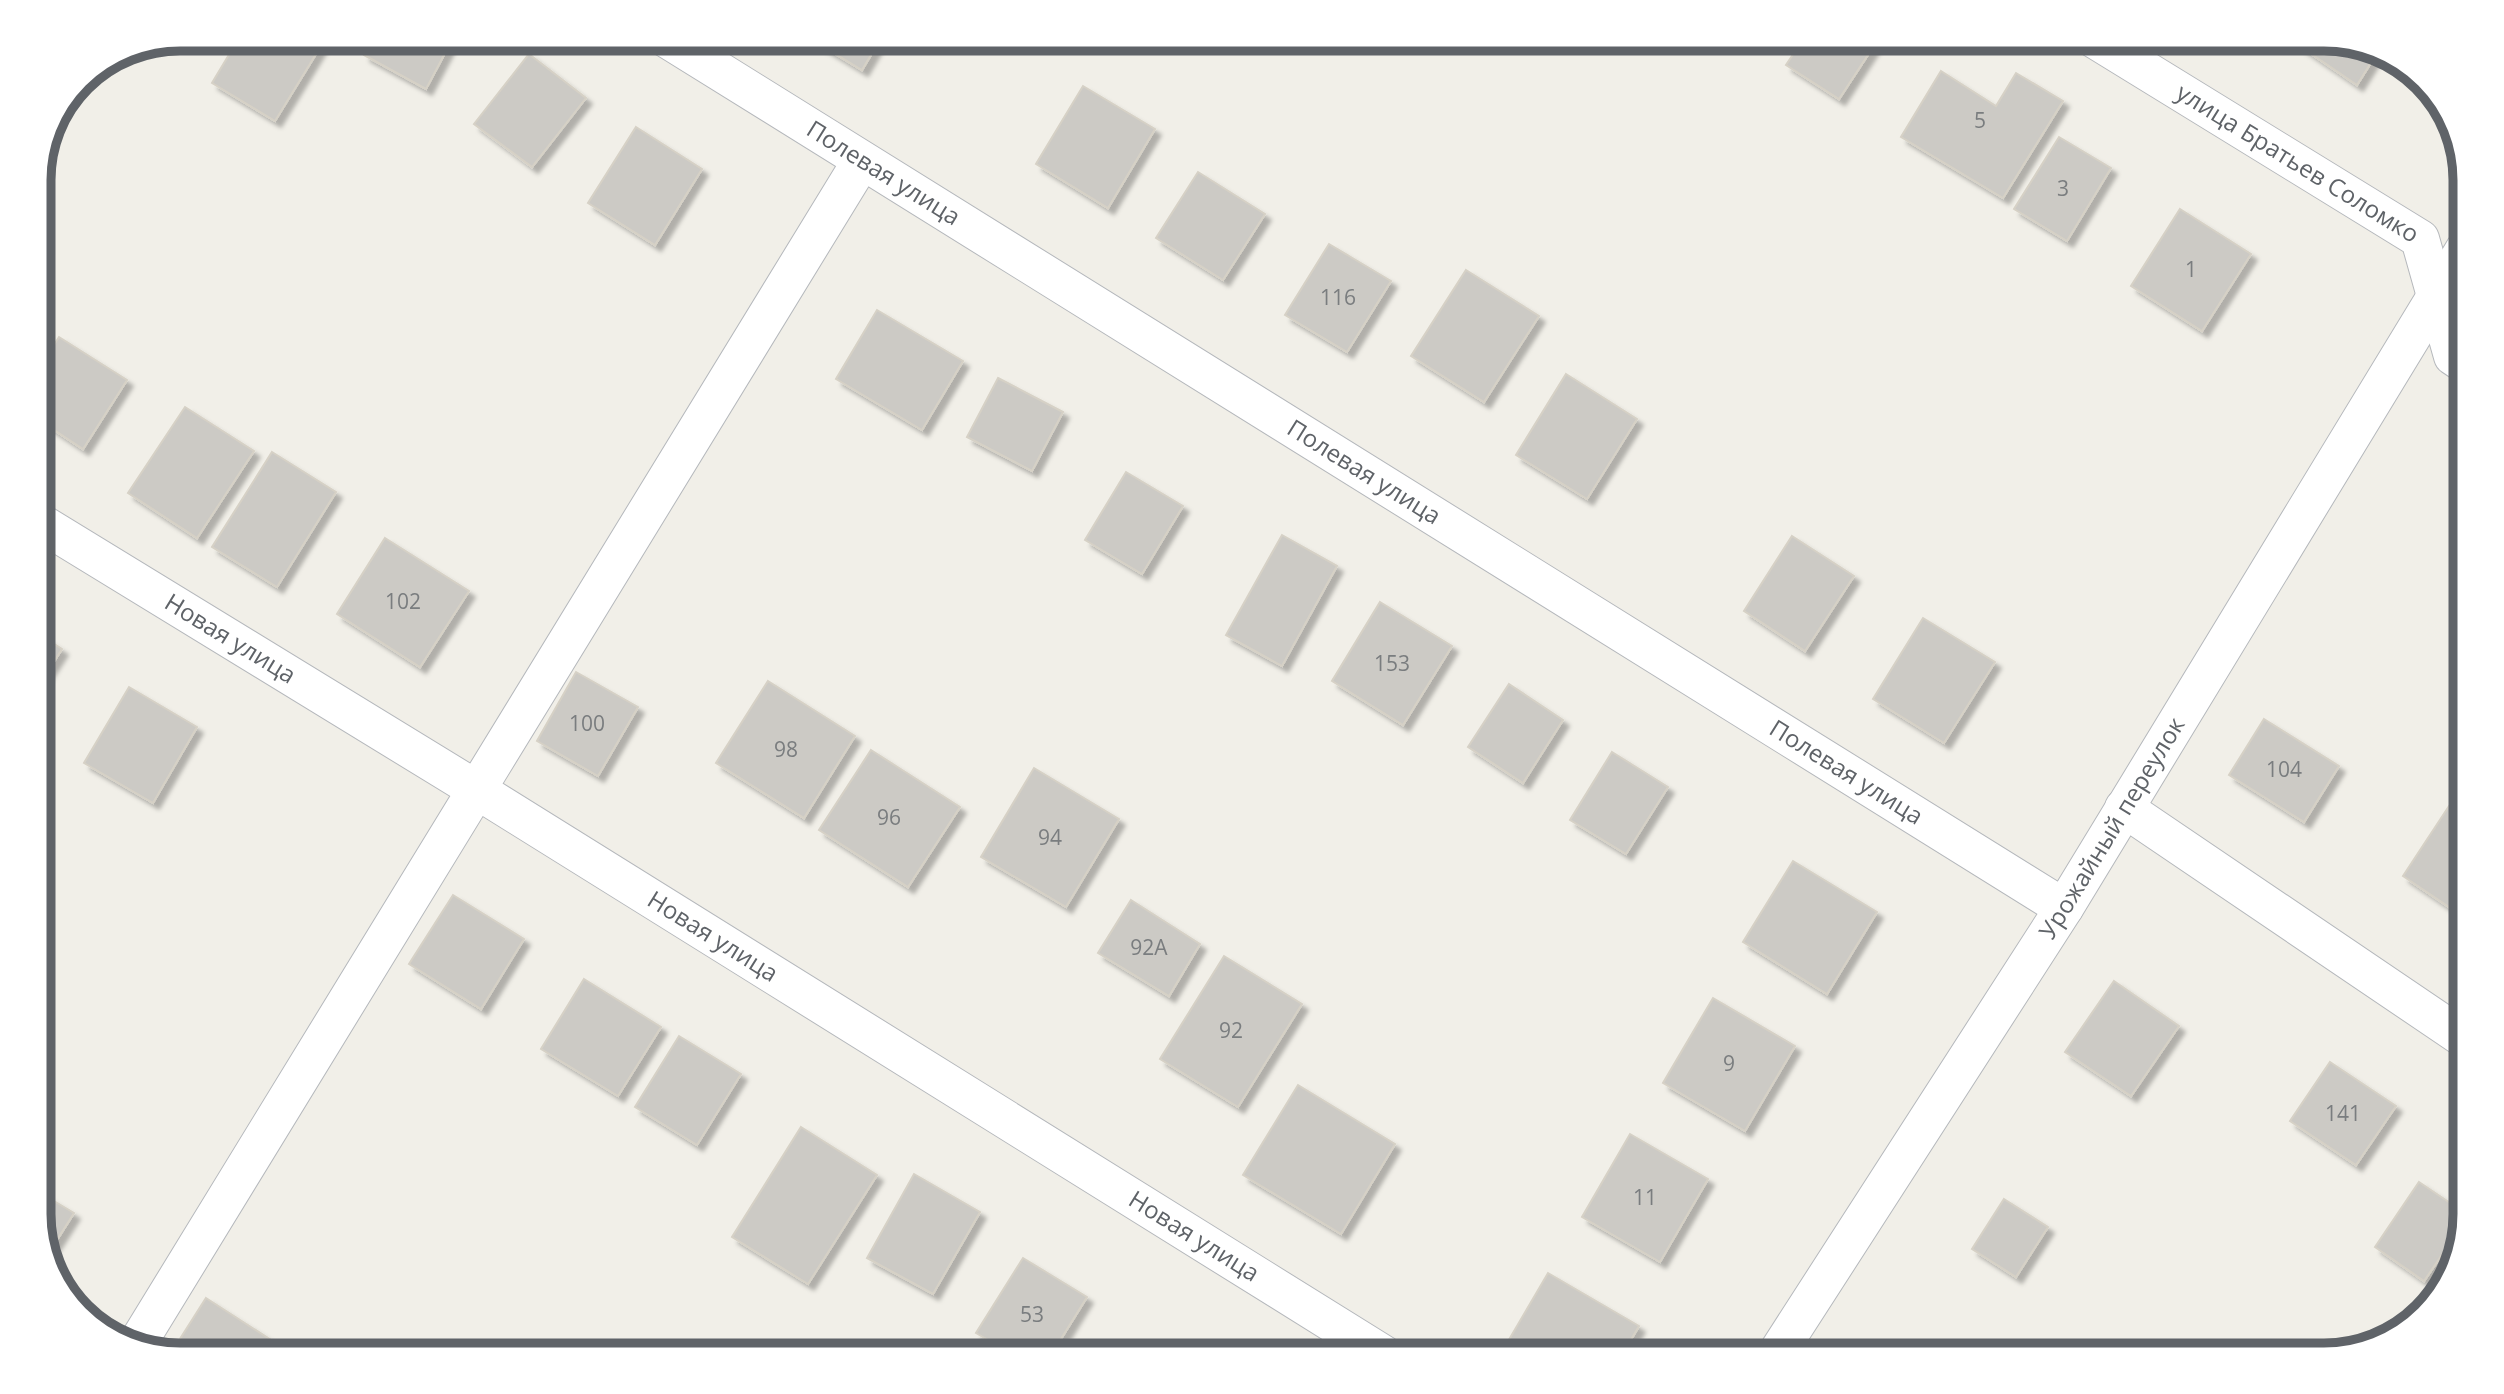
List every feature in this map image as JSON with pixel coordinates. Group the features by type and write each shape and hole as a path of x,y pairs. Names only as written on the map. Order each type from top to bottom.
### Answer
{"street":[{"name":"Полевая улица","path":"686,51 2064,908"},
{"name":"улица Братьев Соломко","path":"2114,51 2420,239 2453,356"},
{"path":"141,1337 861,162"},
{"name":"Урожайный переулок","path":"1784,1343 2064,908 2453,267"},
{"name":"Новая улица","path":"51,529 477,790 1363,1343"},
{"path":"2124,808 2453,1031"}],"building":[{"path":"231,51 318,51 275,121 212,83"},
{"path":"366,51 446,51 426,89 364,55"},
{"path":"831,51 873,51 862,70"},
{"path":"1795,51 1870,51 1839,99 1786,65"},
{"path":"2307,51 2341,52 2372,61 2357,85"},
{"path":"529,54 586,98 532,167 474,124"},
{"path":"1941,71 1996,106 2016,73 2063,101 2003,198 1901,137"},
{"path":"1083,86 1155,129 1108,208 1036,164"},
{"path":"636,127 702,169 655,245 588,203"},
{"path":"2059,137 2111,168 2067,241 2014,209"},
{"path":"1198,172 1265,214 1223,280 1156,238"},
{"path":"2180,209 2251,254 2202,331 2131,286"},
{"path":"1329,244 1391,281 1347,352 1285,315"},
{"path":"1466,270 1539,316 1484,402 1411,356"},
{"path":"877,310 963,361 922,430 836,379"},
{"path":"59,337 127,380 83,449 51,428 51,349"},
{"path":"1566,374 1637,419 1587,499 1516,455"},
{"path":"998,378 1063,412 1032,471 967,437"},
{"path":"185,407 254,451 197,538 128,493"},
{"path":"272,452 336,492 277,587 212,547"},
{"path":"1126,472 1183,506 1142,574 1085,540"},
{"path":"1282,535 1337,566 1282,666 1226,635"},
{"path":"1792,536 1854,576 1805,651 1744,611"},
{"path":"385,538 469,591 420,667 337,614"},
{"path":"1380,602 1452,646 1403,725 1332,681"},
{"path":"1923,618 1995,662 1944,743 1873,699"},
{"path":"51,642 62,649 51,666"},
{"path":"576,672 638,707 598,776 537,741"},
{"path":"768,681 855,736 804,818 716,763"},
{"path":"1509,684 1563,720 1523,783 1468,747"},
{"path":"129,687 197,727 153,803 84,763"},
{"path":"2264,719 2339,766 2304,822 2229,775"},
{"path":"871,750 960,807 908,887 819,830"},
{"path":"1612,752 1668,787 1626,854 1570,820"},
{"path":"1034,768 1119,819 1066,907 981,857"},
{"path":"2449,806 2453,808 2453,910 2403,876"},
{"path":"1793,861 1877,912 1827,994 1743,942"},
{"path":"453,895 524,939 481,1009 409,964"},
{"path":"1131,900 1200,944 1169,996 1098,953"},
{"path":"1224,956 1302,1004 1238,1107 1160,1059"},
{"path":"584,979 661,1027 618,1096 541,1049"},
{"path":"2114,981 2179,1026 2131,1096 2065,1052"},
{"path":"1713,998 1795,1046 1745,1131 1663,1083"},
{"path":"679,1036 741,1074 697,1145 635,1107"},
{"path":"2330,1062 2396,1106 2356,1165 2290,1121"},
{"path":"1298,1085 1395,1144 1341,1234 1243,1175"},
{"path":"801,1127 877,1175 808,1284 732,1237"},
{"path":"1630,1134 1708,1179 1660,1262 1582,1217"},
{"path":"914,1174 980,1212 933,1294 867,1258"},
{"path":"2419,1182 2453,1205 2450,1244 2424,1281 2375,1247"},
{"path":"51,1199 74,1213 54,1244"},
{"path":"2004,1199 2048,1227 2016,1277 1972,1249"},
{"path":"1023,1258 1087,1297 1058,1343 993,1343 976,1333"},
{"path":"1548,1273 1639,1326 1629,1343 1507,1343"},
{"path":"206,1298 276,1343 180,1343 177,1343"}]}
